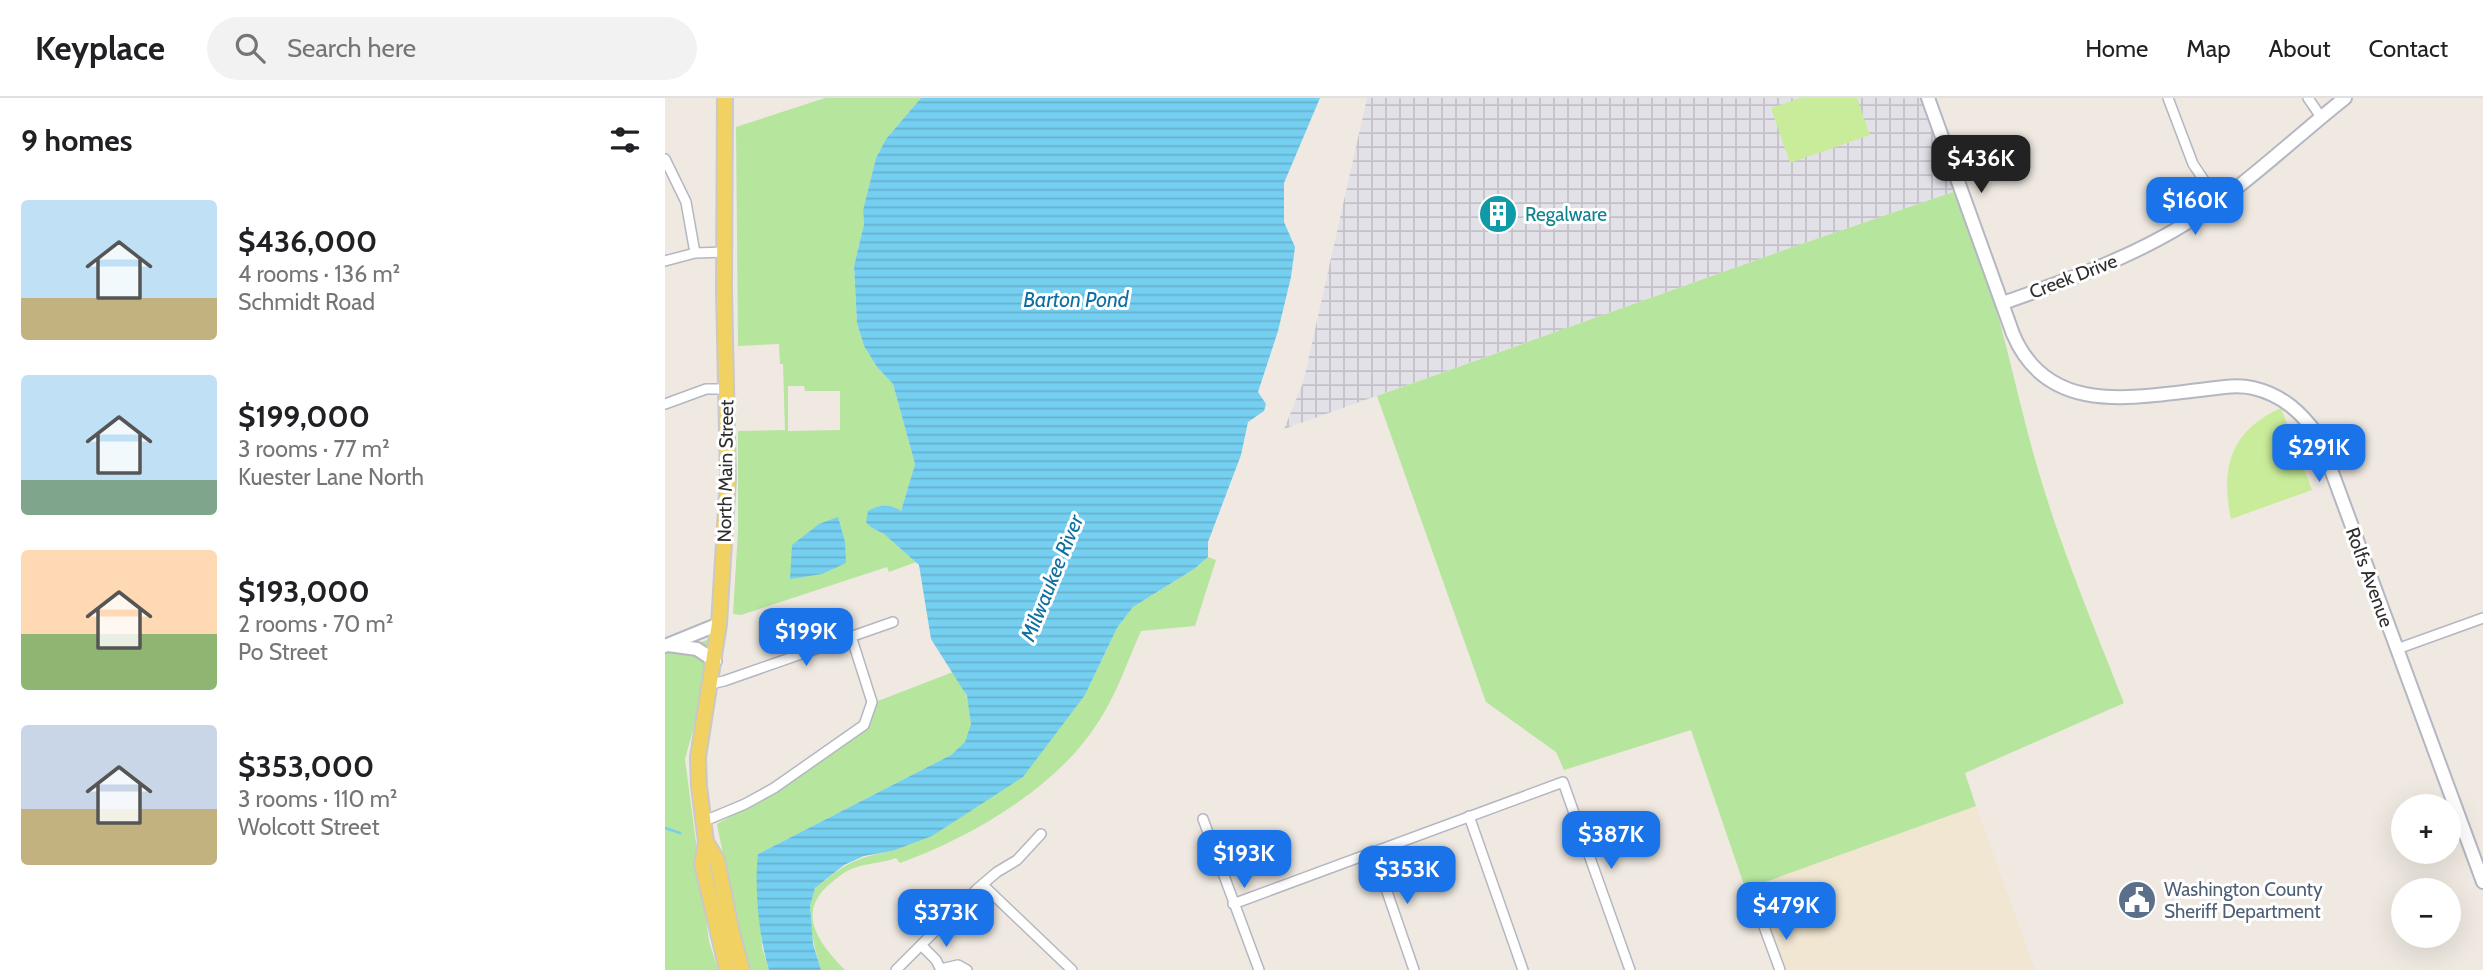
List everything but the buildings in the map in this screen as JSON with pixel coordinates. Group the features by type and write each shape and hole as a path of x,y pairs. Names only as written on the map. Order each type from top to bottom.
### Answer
{"main road":[{"name":"North Main Street","path":"725,98 728,478 719,624 698,757 702,822 706,842 717,860 742,970"},
{"name":"North Main Street","path":"706,842 702,864 727,970"}],"street":[{"name":"Rolfs Avenue","path":"1929,98 2020,350 2036,370 2055,384 2082,395 2116,398 2250,387 2271,393 2289,403 2305,417 2319,438 2483,882"},
{"path":"2168,98 2193,164 2218,201"},
{"path":"2308,98 2321,117"},
{"name":"Creek Drive","path":"2003,303 2113,262 2185,224 2218,201 2345,98"},
{"path":"665,159 686,202 695,253"},
{"path":"665,261 695,253 725,253"},
{"path":"665,404 706,389 726,389"},
{"path":"2397,649 2483,618"},
{"path":"711,684 893,622"},
{"path":"666,646 719,624"},
{"path":"702,822 745,804 780,784 864,725 872,702 851,636"},
{"path":"666,646 697,649 715,661"},
{"path":"1233,904 1563,782 1630,970"},
{"path":"1469,816 1523,970"},
{"path":"1203,819 1259,970"},
{"path":"896,970 983,885 1017,860 1041,834"},
{"path":"1373,851 1414,970"},
{"path":"983,885 1072,970"},
{"path":"1763,924 1780,970"},
{"path":"921,945 941,969 958,965 967,970"}],"shaded area":[{"path":"1367,98 1924,98 1944,153 1953,192 1284,429 1303,383"},
{"path":"1976,806 2035,970 1786,970 1754,886"}],"green space":[{"path":"825,98 921,98 886,139 876,158 863,210 864,224 854,266 857,323 864,346 877,367 893,384 915,464 901,511 872,528 884,534 916,562 889,572 887,567 741,615 733,614 738,531 738,431 785,430 783,364 780,364 779,344 738,346 736,127","holes":["788,386 804,386 805,391 840,391 840,430 788,431"]},
{"path":"1800,98 1857,98 1870,135 1790,163 1771,108"},
{"path":"1953,192 1968,225 1992,295 2048,502 2124,703 1965,773 1976,806 1754,886 1765,917 1756,920 1691,730 1564,770 1556,752 1486,702 1377,396"},
{"path":"2281,408 2312,490 2231,519 2227,483 2233,453 2240,439 2251,427"},
{"path":"1208,557 1216,560 1195,626 1141,631 1102,716 1077,750 1057,771 1033,791 981,826 900,863 896,858 851,869 820,894 814,906 815,928 827,950 845,970 821,970 810,918 812,898 817,886 865,857 892,851 1085,695 1117,628 1133,607 1194,569"},
{"path":"719,636 685,759 709,941 718,970 665,970 665,654"},
{"path":"953,672 966,697 971,716 965,743 951,755 758,854 762,948 769,970 750,970 739,936 717,824 761,799 869,721 878,701"}],"water":[{"name":"Barton Pond","path":"921,98 1320,98 1284,183 1284,222 1295,247 1278,331 1258,392 1266,404 1264,411 1248,422 1241,455 1208,542 1208,557 1194,569 1133,607 1117,628 1085,695 1023,777 932,836 892,851 864,856 844,865 815,888 810,906 813,944 821,970 769,970 758,912 758,854 951,755 965,742 971,724 967,696 931,639 919,565 866,522 868,511 876,507 889,506 901,511 915,464 893,384 877,367 864,346 857,323 854,266 864,224 863,210 876,158 886,139"},
{"path":"838,517 845,542 846,563 822,574 790,579 792,545 819,524"}],"waterway":[{"path":"665,828 680,833"}],"place":[{"name":"Regalware","path":"1498,214"},
{"name":"Washington County Sheriff Department","path":"2137,900"}],"water label":[{"name":"Milwaukee River","path":"1052,578"}]}
